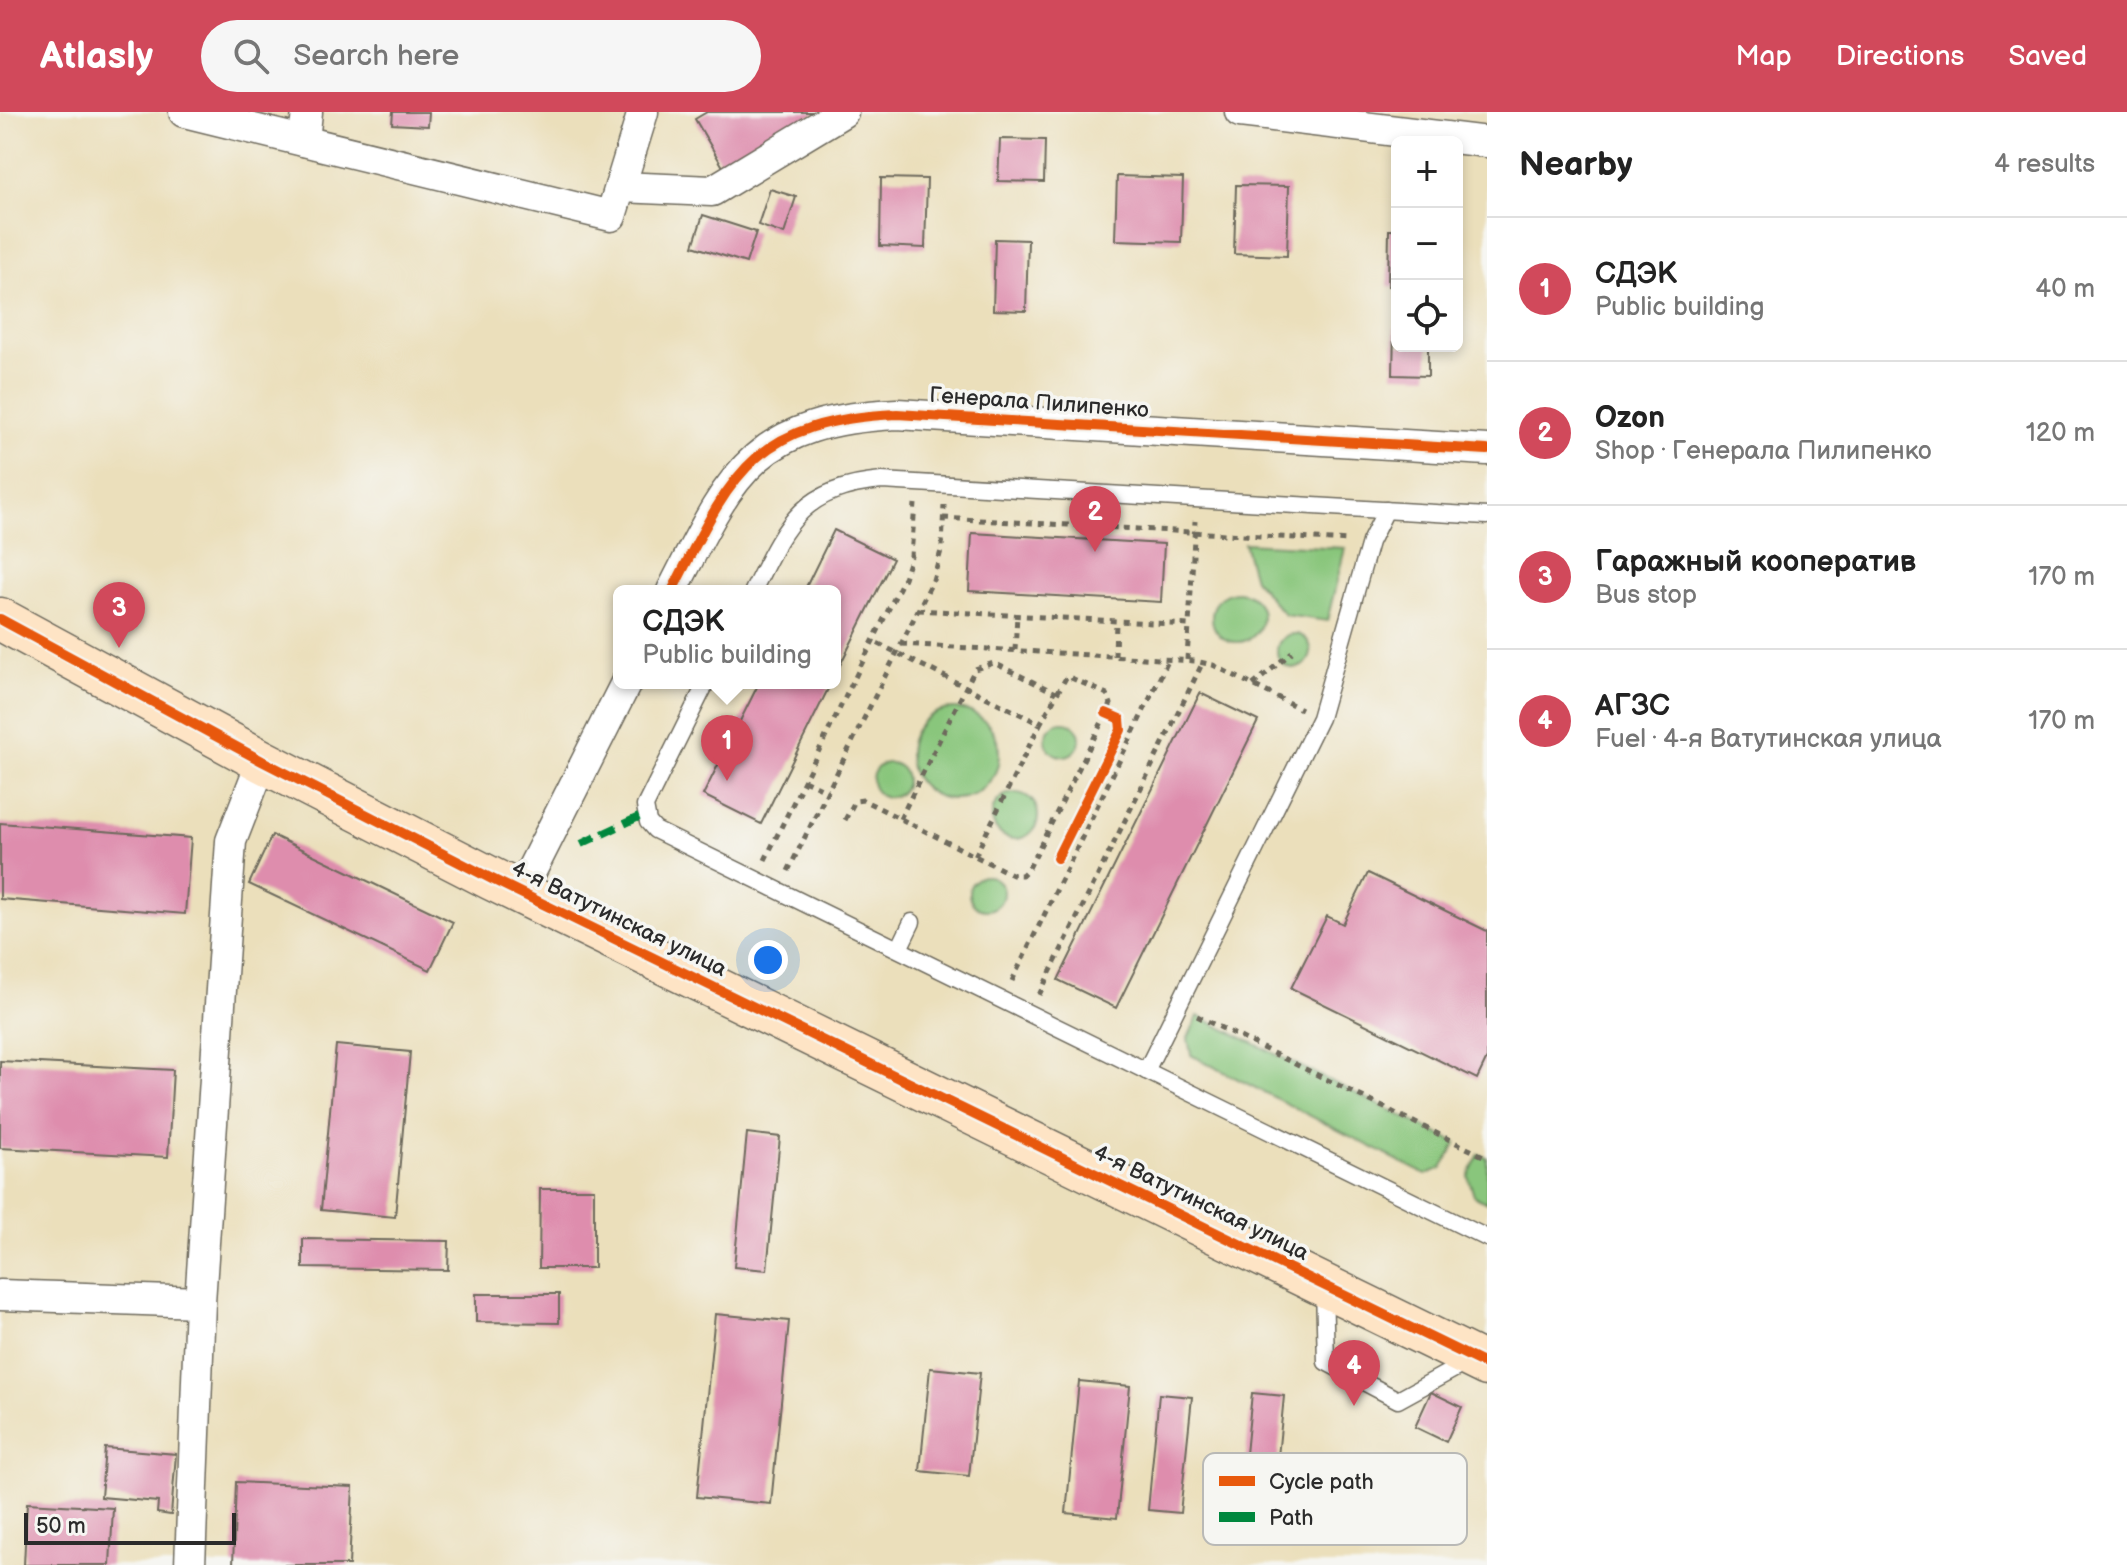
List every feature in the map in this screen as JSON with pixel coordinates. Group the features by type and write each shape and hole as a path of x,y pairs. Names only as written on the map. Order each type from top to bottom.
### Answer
{"street":[{"path":"184,112 306,126 611,216 643,112"},
{"path":"620,187 712,191 843,112"},
{"path":"1240,112 1472,131"},
{"name":"Генерала Пилипенко","path":"675,585 718,501 750,463 791,435 816,424 855,416 897,414 1487,450"},
{"name":"4-я Ватутинская улица","path":"0,619 262,761 520,893 1480,1362"},
{"path":"520,893 623,689"},
{"path":"190,1565 200,1302 231,841 262,761"},
{"path":"0,1295 200,1302"}],"lane":[{"path":"756,585 785,528 820,495 848,484 917,482 1487,516"},
{"path":"1146,1071 1320,718 1370,542 1386,510"},
{"path":"703,689 645,806 645,814 655,830 1487,1238"},
{"path":"899,949 912,922"},
{"path":"1324,1286 1326,1362 1398,1400 1480,1362"}],"path":[{"path":"755,879 873,641 911,556 917,482"},
{"path":"779,890 918,610 940,557 945,484"},
{"path":"1187,660 1196,499"},
{"path":"943,518 1370,542"},
{"path":"918,610 1189,625"},
{"path":"1015,650 1017,615"},
{"path":"1115,656 1116,621"},
{"path":"873,641 1040,724"},
{"path":"901,644 1203,662 1320,718"},
{"path":"1253,685 1292,652"},
{"path":"1002,1000 1169,659"},
{"path":"1030,1013 1203,662"},
{"path":"900,819 975,669 994,663 1056,693"},
{"path":"845,820 859,800 1013,875 1026,872 1111,704 1107,694 1070,676 1062,679 975,856"},
{"path":"1072,830 1121,722 1106,713"},
{"path":"804,780 828,791"},
{"path":"1179,1006 1487,1158"}],"green space":[{"path":"1244,543 1345,548 1327,621 1285,615 1254,579"},
{"path":"1237,592 1255,599 1262,617 1255,635 1237,642 1219,635 1212,617 1219,599"},
{"path":"1294,634 1306,639 1311,651 1306,663 1294,668 1282,663 1277,651 1282,639"},
{"path":"954,709 971,713 986,722 995,737 999,754 995,771 986,786 971,795 954,799 937,795 922,786 913,771 909,754 913,737 922,722 937,713"},
{"path":"1063,722 1075,727 1080,739 1075,751 1063,756 1051,751 1046,739 1051,727"},
{"path":"889,763 901,768 906,780 901,792 889,797 877,792 872,780 877,768"},
{"path":"1015,793 1031,800 1038,816 1031,832 1015,839 999,832 992,816 999,800"},
{"path":"986,876 998,881 1003,893 998,905 986,910 974,905 969,893 974,881"},
{"path":"1198,1016 1457,1143 1442,1168 1426,1175 1191,1055 1188,1038"},
{"path":"1479,1154 1487,1158 1487,1203 1474,1196 1468,1176"}],"building":[{"path":"393,112 429,112 428,126 392,124"},
{"path":"707,112 817,112 723,167 695,119"},
{"path":"1000,139 1045,140 1044,182 998,181"},
{"path":"1117,176 1183,178 1181,242 1115,240"},
{"path":"881,178 927,179 925,248 880,246"},
{"path":"1236,185 1289,186 1287,256 1234,254"},
{"path":"770,189 796,197 784,234 758,225"},
{"path":"703,215 756,232 746,263 693,246"},
{"path":"1389,230 1391,230 1391,286 1388,286"},
{"path":"995,239 1028,240 1026,311 993,310"},
{"path":"1393,352 1428,352 1428,376 1393,375"},
{"path":"834,530 893,559 841,663 841,585 807,585"},
{"path":"972,533 1164,544 1161,602 969,591"},
{"path":"756,689 828,689 761,824 703,795"},
{"path":"1200,693 1258,721 1116,1008 1058,980"},
{"path":"0,823 191,838 185,914 0,899"},
{"path":"272,835 453,922 430,970 249,884"},
{"path":"1368,873 1487,931 1487,1058 1477,1079 1291,988 1327,916 1343,924"},
{"path":"336,1045 410,1052 395,1217 321,1210"},
{"path":"0,1061 173,1070 168,1157 0,1148"},
{"path":"747,1133 780,1137 767,1270 734,1267"},
{"path":"540,1189 594,1189 594,1268 539,1268"},
{"path":"303,1239 449,1241 448,1270 303,1268"},
{"path":"476,1294 559,1294 559,1323 476,1322"},
{"path":"715,1314 789,1321 771,1504 697,1497"},
{"path":"930,1368 980,1373 969,1476 920,1471"},
{"path":"1079,1381 1130,1386 1117,1518 1066,1513"},
{"path":"1431,1392 1462,1407 1446,1442 1415,1427"},
{"path":"1252,1393 1284,1396 1278,1453 1246,1453"},
{"path":"1159,1394 1192,1397 1180,1513 1148,1510"},
{"path":"105,1448 176,1454 171,1515 157,1513 158,1502 101,1497"},
{"path":"236,1482 353,1487 349,1565 233,1565"},
{"path":"27,1503 113,1508 110,1565 24,1565"}],"marked path":[{"path":"581,844 645,814"}],"cycle path":[{"path":"675,585 712,515 753,461 778,442 810,428 848,419 897,414 1487,450"},
{"path":"0,619 262,761 492,879 1487,1365"},
{"path":"1057,858 1121,730 1120,719 1106,713"}],"place":[{"name":"Ozon","path":"1095,552"},
{"name":"Гаражный кооператив","path":"119,648"},
{"name":"СДЭК","path":"727,781"},
{"name":"АГЗС","path":"1354,1406"}]}
